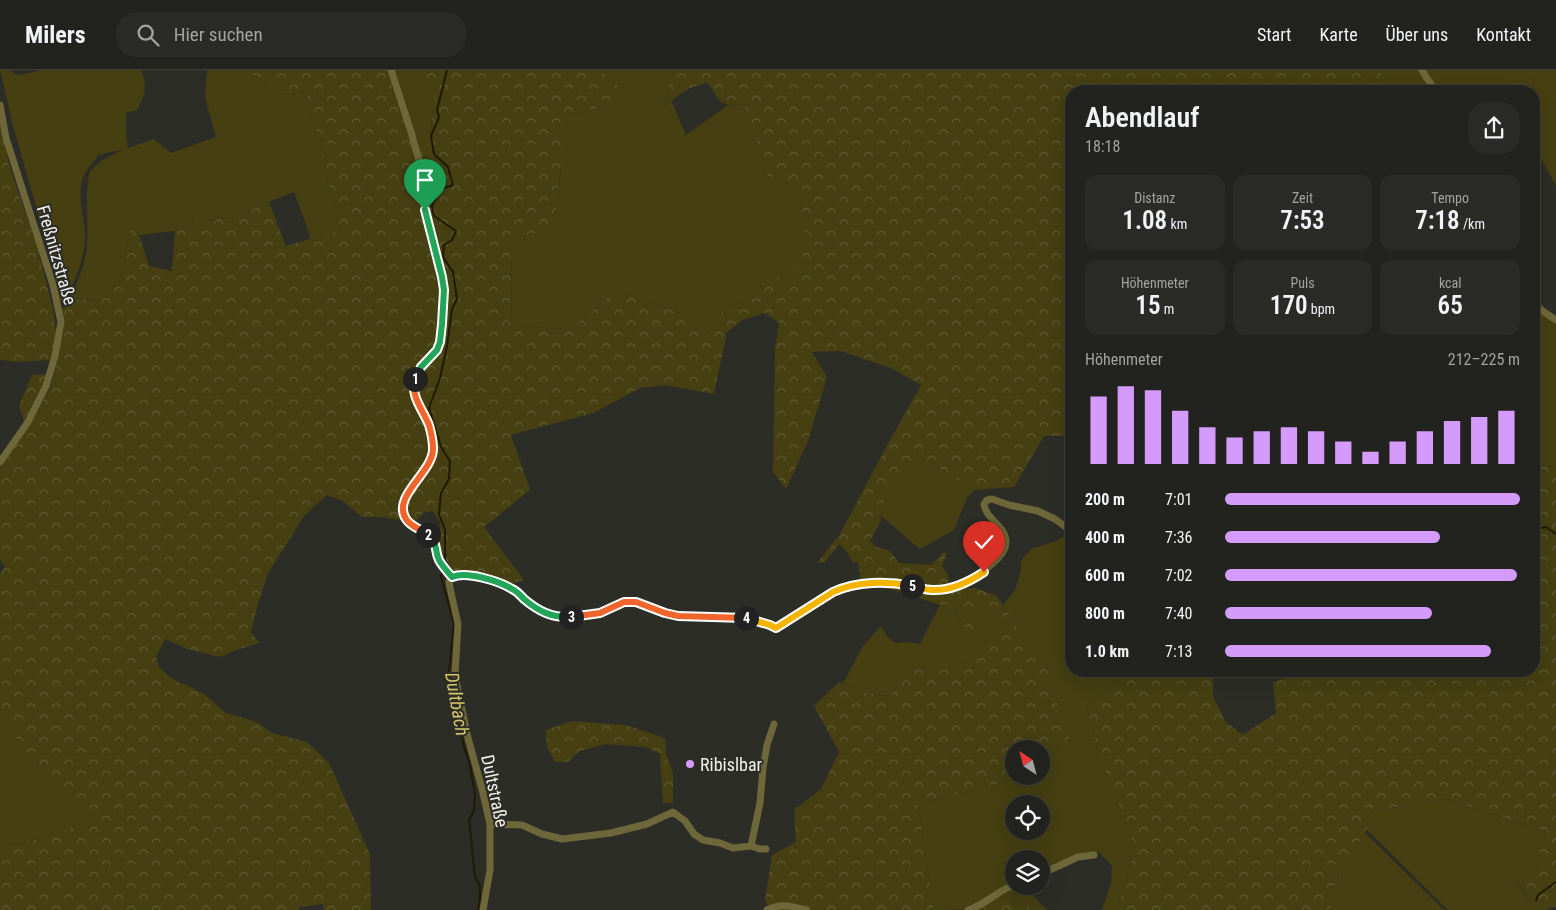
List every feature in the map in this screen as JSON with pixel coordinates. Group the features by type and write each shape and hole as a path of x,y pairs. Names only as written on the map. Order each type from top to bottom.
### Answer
{"street":[{"path":"391,70 420,164 425,210 444,290 440,342 437,350 421,367 413,384 414,393 429,426 433,449 432,458 406,497 404,515 409,523 432,538 437,547 439,561 452,577 458,574 481,577 512,589 531,605 542,612 554,616 567,618 584,616 600,613 624,602 636,602 678,616 750,619 776,628 841,588 892,582 932,590 961,585 972,580 995,562 1006,544 1005,535 1002,530 985,510 984,504 987,500 1038,511 1055,519 1065,526"},
{"path":"1422,70 1431,85"},
{"name":"Freßnitzstraße","path":"0,105 6,138 52,285 61,322 55,356 46,386 28,422 0,462"},
{"path":"1540,308 1556,320"},
{"name":"Dultstraße","path":"452,577 449,581 458,624 455,674 469,744 490,824 490,870 483,910"},
{"path":"750,846 760,803 767,745 774,724"},
{"path":"490,824 522,825 542,834 562,839 611,833 647,824 673,812 684,821 694,834 703,840 733,848 750,846 766,849"},
{"path":"1050,870 1078,857 1094,855"},
{"path":"968,910 978,907 1005,889"},
{"path":"767,910 777,906 788,905 806,910"}],"green space":[{"path":"0,70 10,70 15,74 21,75 41,70 141,70 145,86 144,95 137,110 126,113 128,148 154,139 171,153 216,137 205,98 207,70 249,70 250,73 277,89 306,91 340,230 311,239 294,192 236,218 204,220 175,231 139,235 130,229 121,279 104,299 70,300 85,259 87,190 90,171 101,161 124,149 98,155 86,172 81,186 80,193 85,231 83,255 74,282 60,303 53,265 13,126"},
{"path":"249,70 388,70 393,90 419,150 430,143 434,91 422,70 602,70 627,94 620,102 561,117 561,167 554,228 530,234 512,245 511,325 570,330 615,291 683,314 705,336 726,307 756,298 761,284 774,275 788,285 801,286 803,270 788,259 805,246 804,217 795,186 766,175 761,153 744,104 730,105 722,102 709,84 706,83 686,90 664,106 671,70 1382,70 1380,85 1065,85 1065,436 1044,436 1014,487 974,490 923,458 891,488 880,510 881,520 870,541 877,547 890,551 899,563 931,565 944,552 947,553 942,566 948,575 950,590 975,588 997,596 1026,642 1045,665 1071,736 1050,752 1050,740 1005,740 1005,782 918,804 934,910 771,910 765,900 772,855 796,842 794,810 821,789 839,752 814,706 839,682 858,690 890,696 910,669 940,670 957,667 977,654 999,632 994,619 982,612 974,617 979,632 966,629 954,605 940,605 891,589 888,585 862,587 858,562 852,562 848,553 839,544 825,562 817,563 839,536 921,385 891,368 841,351 812,352 827,377 808,441 786,489 773,472 775,349 779,323 765,313 742,320 727,332 714,394 665,385 640,388 593,413 511,435 530,490 484,527 524,580 510,584 484,575 454,571 443,556 437,538 441,527 439,520 432,511 423,513 415,522 379,517 362,517 343,501 327,495 304,516 267,575 251,633 260,643 220,657 187,649 165,639 156,657 159,667 166,674 205,695 226,713 257,722 272,733 307,742 329,763 370,854 371,910 324,910 323,904 299,907 299,910 0,910 0,848 46,837 90,821 15,738 0,709 0,574 5,567 0,559 0,468 34,418 51,385 63,323 61,310 70,300 104,299 121,279 130,229 139,235 149,266 172,271 175,231 204,220 236,218 269,202 286,246 340,230 306,91 277,89 250,73"},
{"path":"388,70 422,70 434,91 430,144 419,150 393,90"},
{"path":"602,70 671,70 664,106 672,102 686,135 728,105 744,104 761,153 766,175 795,186 804,217 806,246 801,286 761,284 756,298 726,307 705,336 683,314 615,291 570,330 511,325 512,245 530,234 554,227 561,167 561,117 620,102 627,94"},
{"path":"1382,70 1421,70 1430,85 1380,85"},
{"path":"1425,70 1556,70 1556,186 1540,156 1540,85 1435,85"},
{"path":"0,117 9,165 36,243 53,308 56,334 51,360 14,362 0,359"},
{"path":"1540,314 1556,322 1556,469 1540,465"},
{"path":"48,374 43,388 24,421 19,406 32,375"},
{"path":"923,458 974,490 967,498 954,530 920,549 880,515 884,499 889,491"},
{"path":"1540,465 1556,469 1556,906 1546,910 1537,910 1516,881 1533,879 1546,832 1447,799 1378,810 1324,902 1336,910 1118,910 1135,848 1103,766 1086,706 1122,677 1213,677 1213,696 1225,721 1243,735 1276,713 1273,682 1285,678 1540,677"},
{"path":"1065,536 1065,677 1122,677 1086,706 1103,766 1135,848 1118,910 1102,910 1111,884 1112,866 1099,852 1076,856 1050,868 1050,850 1005,850 1005,895 1033,895 1047,910 1032,910 1022,901 990,908 934,910 918,804 1005,782 1005,785 1050,785 1050,752 1070,736 1045,665 1026,642 1003,605 1015,590 1021,571 1021,561 1031,549"},
{"path":"940,605 954,605 960,619 974,617 982,611 989,614 997,625 999,632 977,654 957,667 940,670 910,669 890,696 866,693 843,683 863,646 881,626 887,636 895,643 908,642 920,644"},
{"path":"0,709 15,738 91,821 46,837 0,848"},
{"path":"571,721 625,725 665,738 666,754 673,773 673,803 663,803 660,754 646,747 605,744 580,751 568,762 555,762 547,747 546,730"},
{"path":"1447,799 1546,832 1533,879 1516,882 1537,910 1448,910 1366,829 1378,810"},
{"path":"1364,832 1444,910 1336,910 1323,902"},
{"path":"1002,894 1012,905 1022,901 1032,910 974,910"}],"waterway":[{"name":"Dultbach","path":"445,564 445,530 439,514 441,493 449,479 450,461 441,447 429,408 440,378 452,309 457,299 453,272 443,257 444,245 452,240 456,231 434,216 432,206 441,189 453,185 448,167 434,154 431,136 439,117 437,110 447,70"},
{"path":"1540,528 1546,527 1556,534"},
{"name":"Dultbach","path":"443,571 441,576 454,624 449,671 475,794 474,810 469,820 475,876 480,886 478,910"},
{"path":"1536,901 1538,895 1556,882"}],"place":[{"name":"Ribislbar","path":"690,764"}],"route":[{"path":"425,210 444,290 442,324 437,350 421,367 413,384 419,407 429,426 433,449 432,458 428,466 406,497 404,515 409,523 432,538 437,547 439,561 452,577 458,574 481,577 512,589 531,605 542,612 554,616 567,618 584,616 600,613 624,602 636,602 678,616 750,619 776,628 841,588 892,582 932,590 961,585 984,572"}]}
